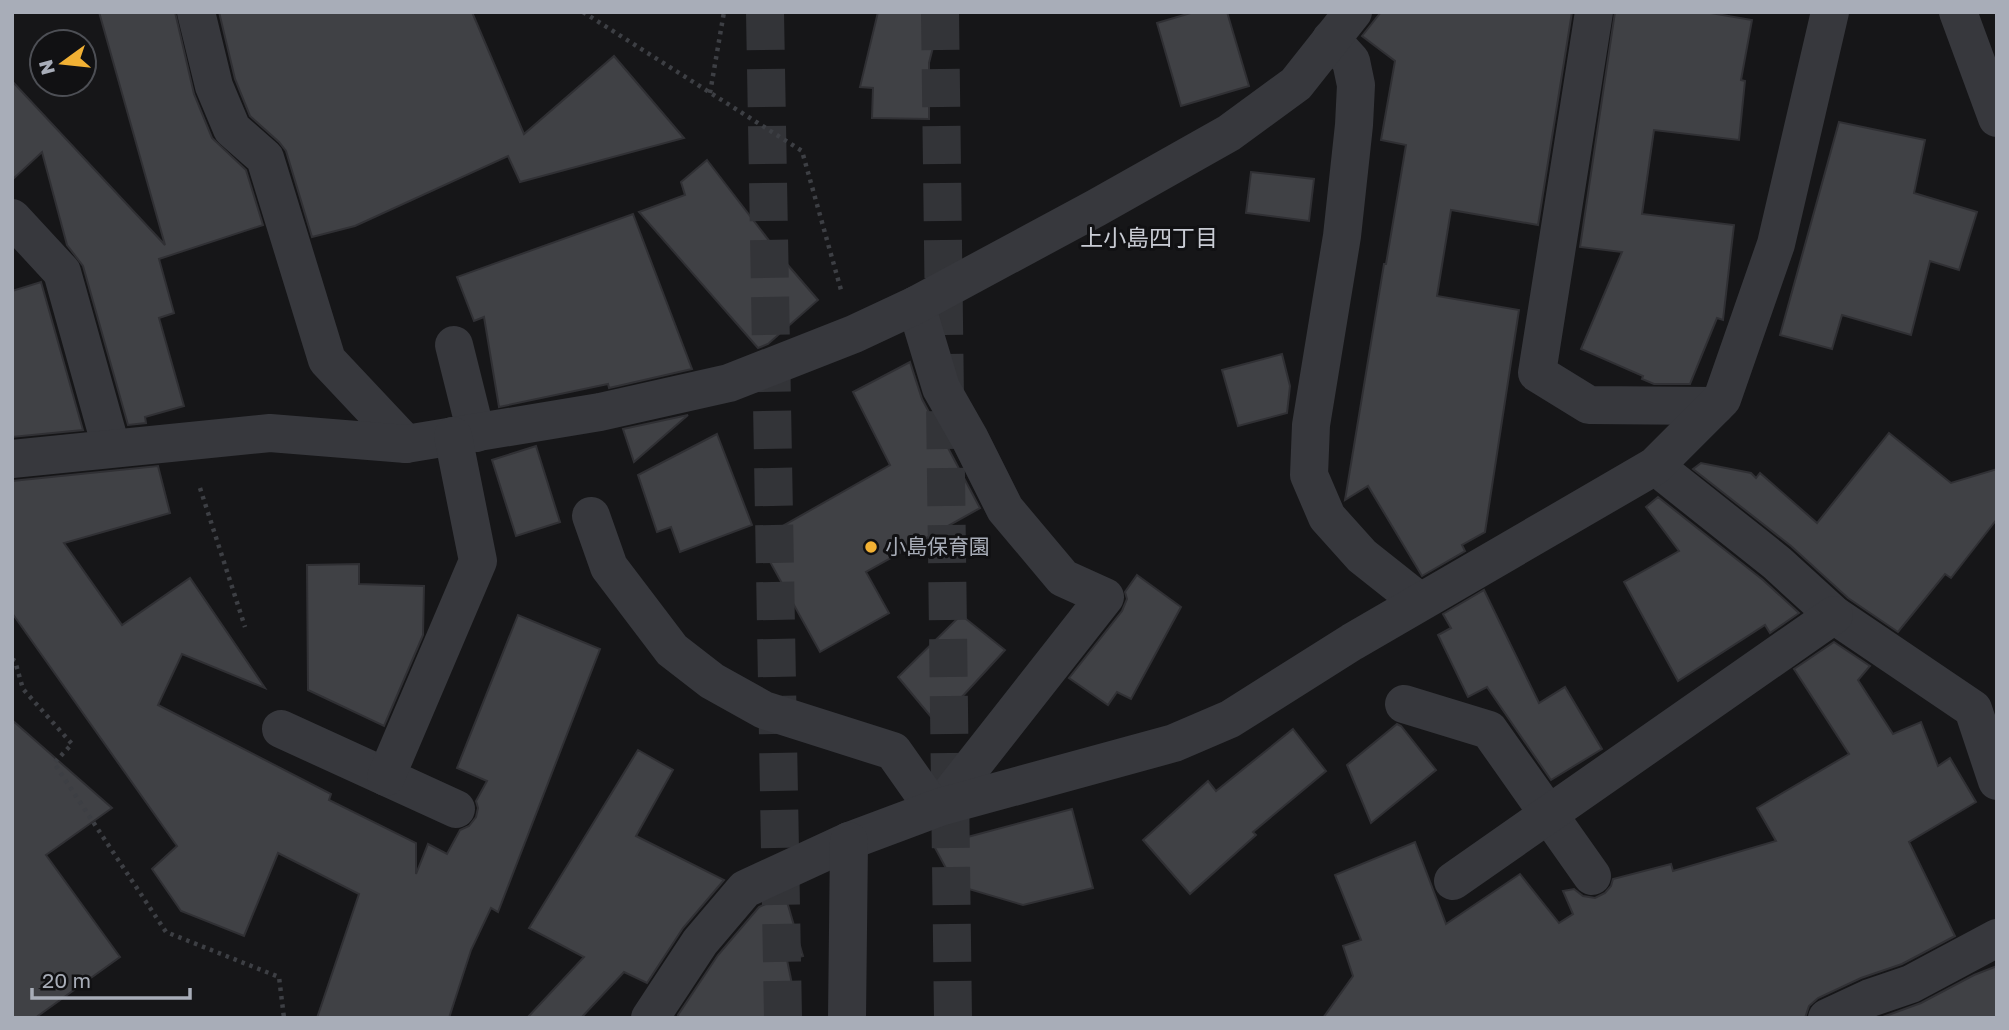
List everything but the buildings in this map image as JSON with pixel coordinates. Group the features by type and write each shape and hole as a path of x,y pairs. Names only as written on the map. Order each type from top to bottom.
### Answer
{"street":[{"path":"195,12 214,86 232,129 265,159 327,360 406,444"},
{"path":"1594,12 1537,373 1589,405 1715,406"},
{"path":"650,1018 700,942 745,890 849,841 937,808 1185,738 1230,719 1420,602 1655,466 1722,399 1776,244 1830,12"},
{"path":"1958,12 1997,118"},
{"path":"12,459 271,433 406,444 600,412 729,383 854,334 916,305 1229,133 1296,84 1342,26"},
{"path":"1342,26 1356,85 1354,125 1342,236 1311,425 1310,475 1327,517 1362,556 1420,602"},
{"path":"12,218 62,271 111,447"},
{"path":"916,305 941,388 1005,509 1063,578 1105,597 937,808"},
{"path":"386,777 478,561 454,345"},
{"path":"1655,466 1777,563 1834,615 1973,709 1997,781"},
{"path":"591,516 609,567 672,650 712,681 764,710 893,751 937,808"},
{"path":"1453,881 1834,615"},
{"path":"1404,705 1489,730 1592,876"},
{"path":"281,729 456,809"},
{"path":"847,1018 849,841"},
{"path":"1827,1018 1870,998 1911,984 1997,938"}],"path":[{"path":"583,12 802,151 854,334"},
{"path":"710,93 724,12"},
{"path":"184,441 245,627"},
{"path":"12,659 15,661 23,689 72,744 54,763 166,932 279,977 284,1018"}],"tunnel":[{"path":"765,12 783,1018"},
{"path":"940,12 953,1018"}],"place":[{"name":"小島保育園","path":"871,547"}],"district":[{"name":"上小島四丁目","path":"1149,238"}]}
